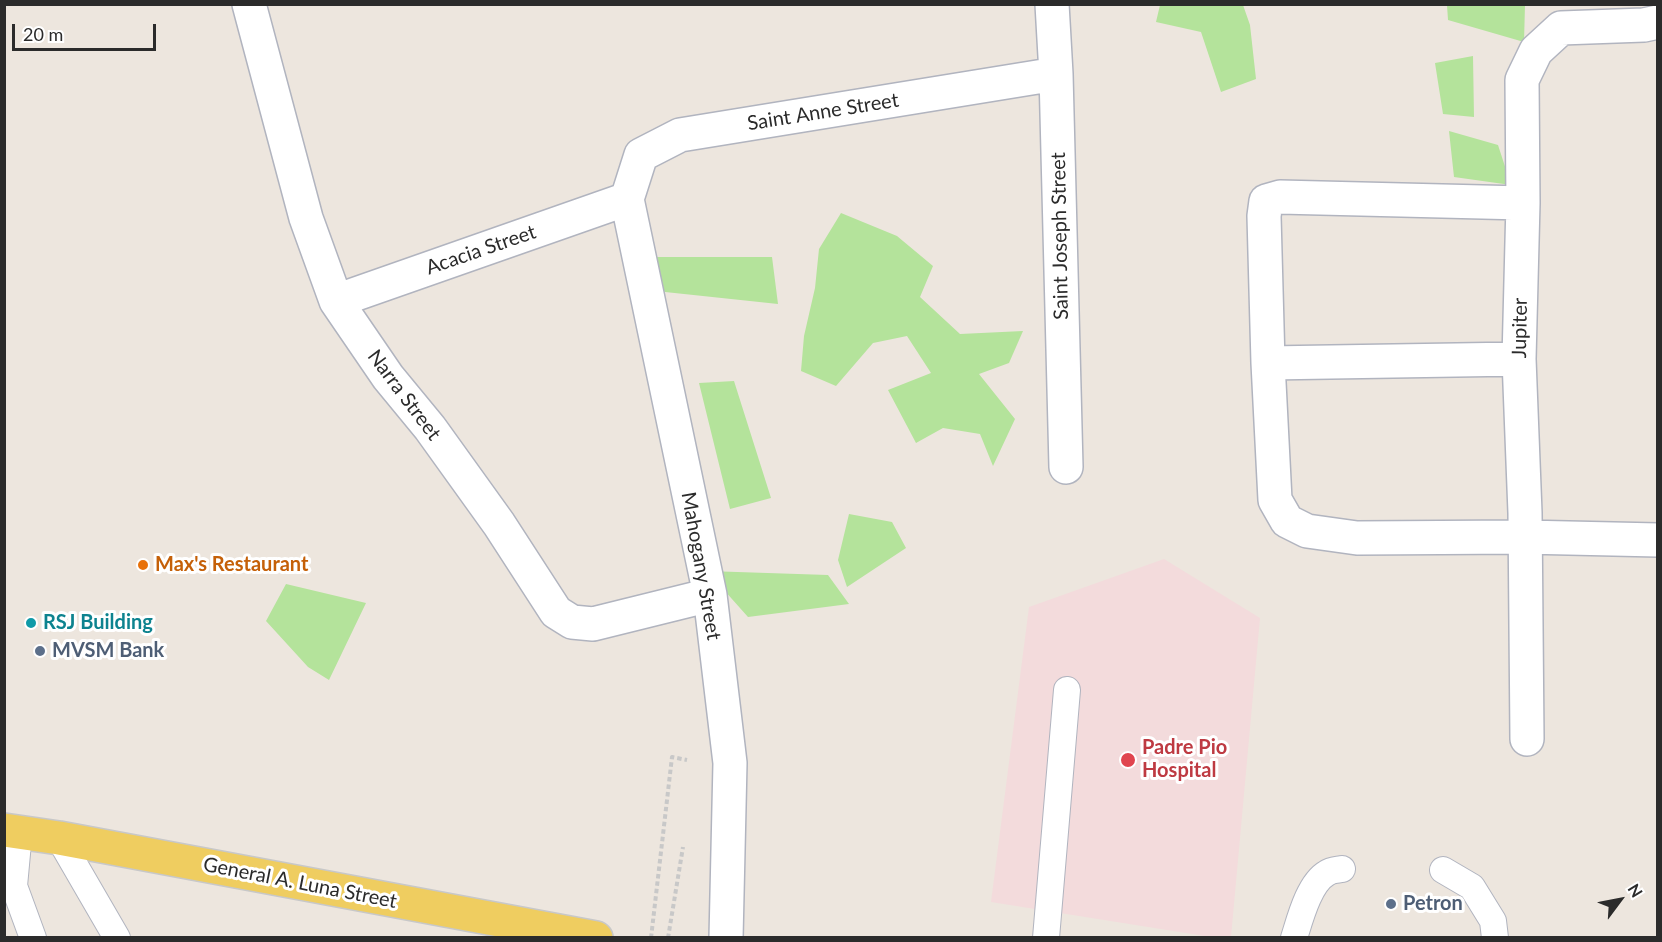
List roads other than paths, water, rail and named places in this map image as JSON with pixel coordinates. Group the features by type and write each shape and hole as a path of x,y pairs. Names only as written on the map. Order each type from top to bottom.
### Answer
{"main road":[{"name":"General A. Luna Street","path":"12,831 596,938"}],"street":[{"name":"Narra Street","path":"249,4 306,218 336,301 388,377 430,428 499,524 556,612 572,622 593,624 710,595"},
{"name":"Saint Joseph Street","path":"1052,4 1056,74 1066,467"},
{"name":"Jupiter","path":"1527,739 1519,359 1523,203 1522,80 1536,51 1561,28 1644,25 1658,22"},
{"name":"Saint Anne Street","path":"627,200 642,155 680,135 1056,74"},
{"path":"1523,203 1280,197 1266,201 1264,216 1268,363 1275,500 1287,521 1307,531 1357,538 1524,537 1658,540"},
{"name":"Acacia Street","path":"336,301 627,200"},
{"name":"Mahogany Street","path":"627,200 710,595 730,763 726,938"},
{"path":"1268,363 1519,359"}],"lane":[{"path":"1046,938 1067,690"},
{"path":"12,831 14,886 33,938"},
{"path":"59,838 117,938"},
{"path":"1294,938 1314,885 1327,873 1342,869"},
{"path":"1443,870 1472,887 1493,921 1495,938"}],"place":[{"name":"Max's Restaurant","path":"143,565"},
{"name":"RSJ Building","path":"31,623"},
{"name":"MVSM Bank","path":"40,651"},
{"name":"Padre Pio Hospital","path":"1128,760"},
{"name":"Petron","path":"1391,904"}]}
